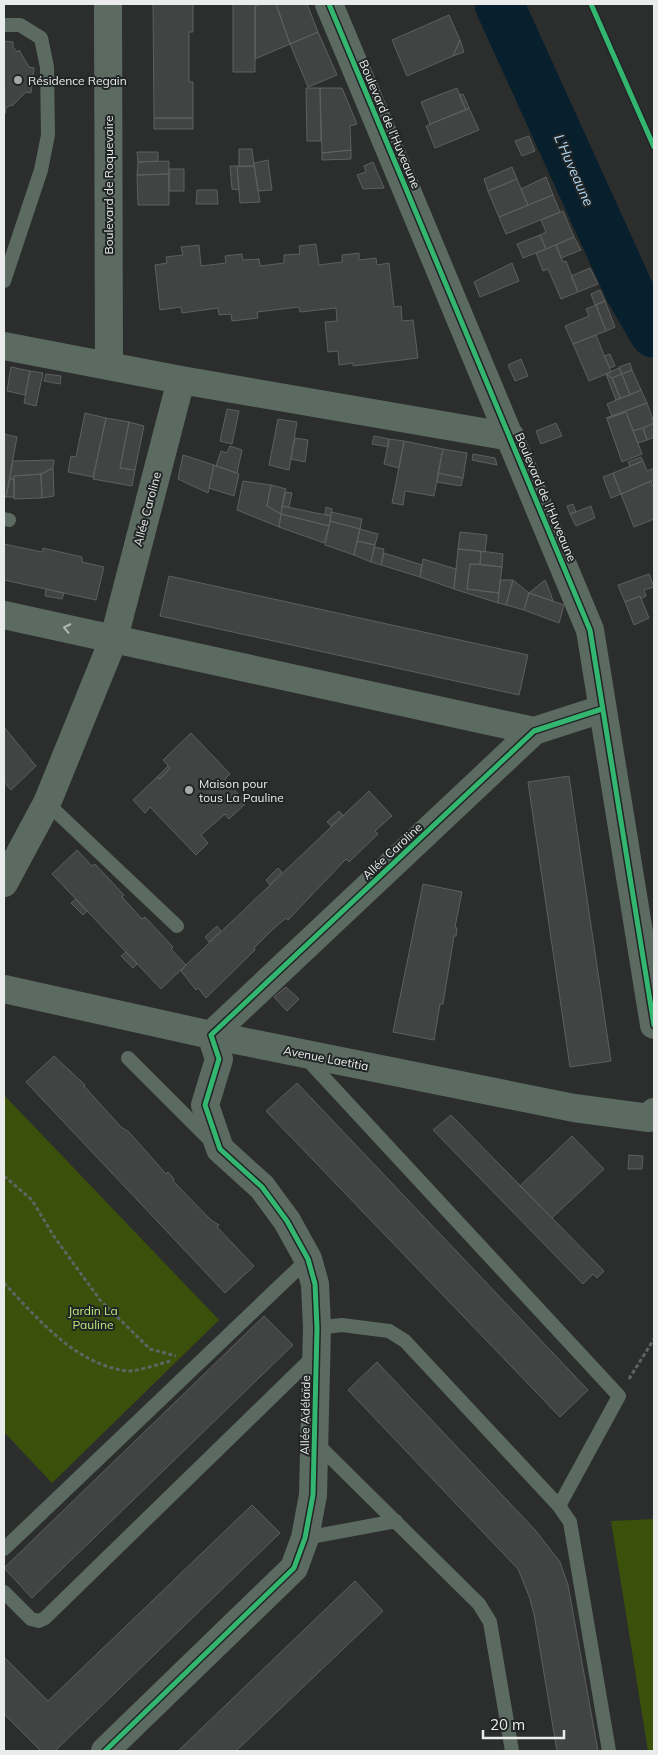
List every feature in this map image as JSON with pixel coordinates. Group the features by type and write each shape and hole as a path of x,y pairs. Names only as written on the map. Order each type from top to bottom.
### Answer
{"street":[{"name":"Boulevard de Roquevaire","path":"108,4 109,366"},
{"name":"Boulevard de l'Huveaune","path":"329,4 590,630 654,1024"},
{"path":"4,346 181,380 511,437"},
{"name":"Allée Caroline","path":"4,883 47,803 114,638 181,380"},
{"path":"4,615 534,731"},
{"name":"Allée Caroline","path":"211,1035 534,731 602,709"},
{"name":"Avenue Laetitia","path":"4,989 211,1035 574,1108 652,1115"},
{"name":"Allée Adélaïde","path":"104,1751 294,1568 305,1538 313,1495 317,1341 315,1284 308,1259 287,1221 262,1187 220,1149 205,1105 219,1059 211,1035"}],"lane":[{"path":"4,25 20,25 41,38 47,67 48,135 42,170 4,281"},
{"path":"47,803 177,926"},
{"path":"301,1053 619,1396 559,1506"},
{"path":"128,1058 220,1149"},
{"path":"4,1549 308,1259"},
{"path":"4,1592 31,1620 39,1621 45,1618 317,1341 342,1325 388,1331 406,1341 559,1506 570,1522 608,1751"},
{"path":"315,1442 479,1604 490,1622 512,1751"},
{"path":"305,1538 396,1521"}],"path":[{"path":"4,1176 32,1200 53,1235 100,1300 150,1349 183,1358 127,1371 91,1360 62,1341 4,1283"},
{"path":"619,1396 654,1339"}],"green space":[{"name":"Jardin La Pauline","path":"4,1095 219,1320 52,1483 4,1432"},
{"path":"654,1519 654,1751 648,1751 611,1521"}],"building":[{"path":"153,4 193,4 193,32 189,32 189,82 193,82 193,118 154,118"},
{"path":"233,4 255,4 255,72 233,72"},
{"path":"276,4 290,44 255,59 255,6"},
{"path":"276,4 307,4 318,32 290,44"},
{"path":"449,15 460,40 453,56 407,76 392,40"},
{"path":"318,32 337,75 308,87 290,44"},
{"path":"460,40 464,52 453,56"},
{"name":"Résidence Regain","path":"4,41 13,42 13,47 17,52 19,50 29,67 34,68 31,93 26,92 12,106 6,108 5,114"},
{"path":"306,88 320,88 321,141 307,141"},
{"path":"320,88 342,88 357,124 350,126 351,150 322,153"},
{"path":"457,88 466,110 430,124 421,102"},
{"path":"463,94 469,108 466,110 459,95"},
{"path":"469,108 479,130 435,148 426,126"},
{"path":"154,118 193,118 193,129 154,129"},
{"path":"529,136 535,151 522,156 515,141"},
{"path":"239,149 252,149 254,166 239,167"},
{"path":"351,150 351,159 322,160 322,153"},
{"path":"137,152 158,152 158,161 138,162"},
{"path":"268,160 272,190 258,191 254,163"},
{"path":"169,161 169,174 137,175 138,162"},
{"path":"373,162 384,188 363,189 357,175 366,172 364,166"},
{"path":"230,166 237,166 239,190 232,189"},
{"path":"237,166 254,166 260,202 240,203"},
{"path":"512,167 517,179 488,191 484,179"},
{"path":"169,169 184,169 184,191 169,191"},
{"path":"169,174 169,205 138,205 137,175"},
{"path":"546,177 553,195 528,205 521,189"},
{"path":"517,179 528,205 499,217 488,191"},
{"path":"197,190 217,190 218,204 196,204"},
{"path":"553,195 560,212 506,234 499,217"},
{"path":"563,211 574,237 546,249 540,235 546,232 541,220"},
{"path":"540,235 546,249 523,258 517,244"},
{"path":"574,237 581,250 561,258 556,245"},
{"path":"316,244 319,265 342,262 342,255 359,253 359,260 376,258 377,265 389,263 394,307 401,306 402,321 413,320 418,358 353,366 353,363 339,365 338,351 328,352 325,322 337,321 336,308 300,312 299,307 257,312 258,318 232,321 231,314 219,315 218,308 182,313 181,307 160,310 155,265 167,263 166,257 183,255 181,247 199,245 201,266 226,263 225,256 242,254 243,260 259,259 260,266 284,263 284,255 300,254 299,246"},
{"path":"556,245 563,262 566,261 578,292 561,299 548,269 543,271 536,253"},
{"path":"512,263 519,281 480,297 474,282"},
{"path":"590,268 598,284 578,292 571,276"},
{"path":"600,290 605,301 595,305 591,294"},
{"path":"605,301 615,327 606,331 596,305"},
{"path":"596,305 606,331 573,344 565,326 589,316 586,309"},
{"path":"596,335 611,372 589,381 573,344"},
{"path":"610,354 615,366 610,368 604,356"},
{"path":"521,359 528,376 515,381 508,365"},
{"path":"630,363 632,370 622,374 619,367"},
{"path":"11,367 30,371 25,395 7,391"},
{"path":"619,368 622,374 612,378 606,374"},
{"path":"632,370 641,390 630,395 622,374"},
{"path":"30,371 43,373 36,406 24,403"},
{"path":"46,374 61,376 60,384 44,381"},
{"path":"606,374 612,378 620,398 616,400"},
{"path":"622,374 630,395 620,398 612,378"},
{"path":"641,390 647,403 612,416 607,404"},
{"path":"647,403 654,423 643,428 633,431 626,412 606,418"},
{"path":"227,409 239,411 232,444 220,441"},
{"path":"626,412 642,454 622,462 607,419"},
{"path":"85,413 106,418 93,477 68,472 71,456 76,457"},
{"path":"106,418 129,422 120,468 135,470 132,486 93,479"},
{"path":"278,419 297,422 289,470 269,465"},
{"path":"129,422 144,426 135,470 120,468"},
{"path":"556,423 562,436 541,444 536,431"},
{"path":"654,423 654,437 647,440 643,428"},
{"path":"643,428 647,440 638,443 633,431"},
{"path":"4,434 17,437 6,497 4,497"},
{"path":"374,436 389,439 388,447 372,444"},
{"path":"295,438 308,440 305,462 291,459"},
{"path":"389,439 404,441 399,468 384,464"},
{"path":"404,441 443,449 434,496 405,491 403,505 392,503"},
{"path":"230,446 242,450 237,473 216,466 221,451 227,453"},
{"path":"443,449 467,453 463,478 438,473"},
{"path":"473,454 495,458 497,465 472,460"},
{"path":"183,455 214,465 208,493 178,479"},
{"path":"641,457 643,461 630,466 628,462"},
{"path":"54,460 53,468 41,474 14,476 14,479 10,479 13,461"},
{"path":"643,461 647,471 654,468 654,480 621,494 613,473"},
{"path":"214,465 239,474 234,496 209,488"},
{"path":"53,468 54,496 42,498 41,474"},
{"path":"438,473 463,478 461,486 437,482"},
{"path":"613,473 621,494 611,498 603,477"},
{"path":"41,474 42,498 14,499 14,476"},
{"path":"10,479 14,479 14,497 6,497"},
{"path":"243,481 271,485 267,506 281,514 279,527 237,510"},
{"path":"651,481 654,489 654,519 634,527 621,494"},
{"path":"271,485 286,489 281,514 267,506"},
{"path":"285,492 292,493 289,507 282,506"},
{"path":"573,504 576,512 570,514 567,506"},
{"path":"282,506 331,516 329,526 281,514"},
{"path":"591,506 595,518 576,526 570,514"},
{"path":"326,507 332,509 331,516 325,514"},
{"path":"331,512 362,519 360,529 330,521"},
{"path":"281,514 329,526 324,543 279,527"},
{"path":"330,521 360,529 354,555 325,545"},
{"path":"360,529 378,534 375,545 357,541"},
{"path":"460,532 487,535 485,552 458,549"},
{"path":"357,541 375,545 371,562 354,555"},
{"path":"4,544 42,552 43,548 82,557 82,562 104,567 96,600 4,580"},
{"path":"374,547 384,549 381,565 371,562"},
{"path":"458,549 481,551 480,564 470,564 467,589 499,593 498,603 454,589"},
{"path":"481,551 503,554 502,567 480,564"},
{"path":"384,553 422,565 420,577 381,565"},
{"path":"423,559 456,569 454,589 420,577"},
{"path":"470,564 502,567 499,593 467,589"},
{"path":"649,574 654,587 644,590 646,596 641,599 640,596 625,602 618,585"},
{"path":"169,576 528,655 519,695 160,616"},
{"path":"500,580 513,580 506,605 498,603"},
{"path":"513,580 529,593 524,610 506,605"},
{"path":"545,580 550,592 553,601 529,593"},
{"path":"46,589 64,593 62,599 45,596"},
{"path":"529,593 564,605 559,623 524,610"},
{"path":"640,596 649,618 634,625 625,602"},
{"path":"4,727 36,766 11,790 4,782"},
{"name":"Maison pour tous La Pauline","path":"191,733 230,774 225,779 246,803 229,819 225,814 201,835 208,843 196,855 150,807 145,813 133,800 157,777 160,779 170,768 163,760"},
{"path":"168,766 170,768 160,779 157,777"},
{"path":"569,776 611,1061 570,1067 528,782"},
{"path":"369,791 392,816 375,831 378,834 349,862 346,859 288,920 286,918 272,930 254,948 255,950 206,998 198,988 196,990 181,971 186,965"},
{"path":"339,811 343,815 331,826 327,822"},
{"path":"77,850 92,866 95,864 124,895 122,897 142,919 145,917 173,947 171,949 186,965 161,989 52,874"},
{"path":"278,868 282,872 270,885 266,880"},
{"path":"423,884 462,892 455,927 457,928 456,936 454,936 443,1004 440,1004 434,1040 393,1032"},
{"path":"76,899 87,911 83,915 71,903"},
{"path":"217,926 221,931 209,942 205,937"},
{"path":"126,952 137,964 133,968 121,956"},
{"path":"286,987 299,999 287,1011 274,997"},
{"path":"54,1056 85,1085 121,1127 129,1132 166,1174 168,1172 174,1179 173,1181 211,1220 219,1225 217,1227 254,1266 225,1293 26,1082"},
{"path":"297,1083 588,1390 560,1417 266,1111"},
{"path":"451,1115 604,1271 597,1278 593,1274 583,1284 433,1130"},
{"path":"572,1136 604,1169 552,1218 520,1186"},
{"path":"629,1155 643,1156 642,1169 628,1169"},
{"path":"264,1316 293,1345 32,1598 4,1568"},
{"path":"377,1362 536,1531 560,1562 568,1585 598,1751 557,1751 534,1614 518,1569 348,1390"},
{"path":"252,1505 280,1533 55,1751 41,1751 4,1714 4,1657 48,1701"},
{"path":"355,1581 383,1611 236,1751 178,1751"}],"waterway":[{"name":"L'Huveaune","path":"499,4 629,290 654,333"}],"cycle path":[{"path":"329,4 590,630 654,1025"},
{"path":"591,4 654,147"},
{"path":"105,1751 294,1568 305,1538 313,1495 317,1328 315,1284 308,1259 287,1221 262,1187 220,1149 205,1105 219,1059 211,1035 534,731 602,709"}],"place":[{"name":"Résidence Regain","path":"18,80"},
{"name":"Maison pour tous La Pauline","path":"189,790"}]}
